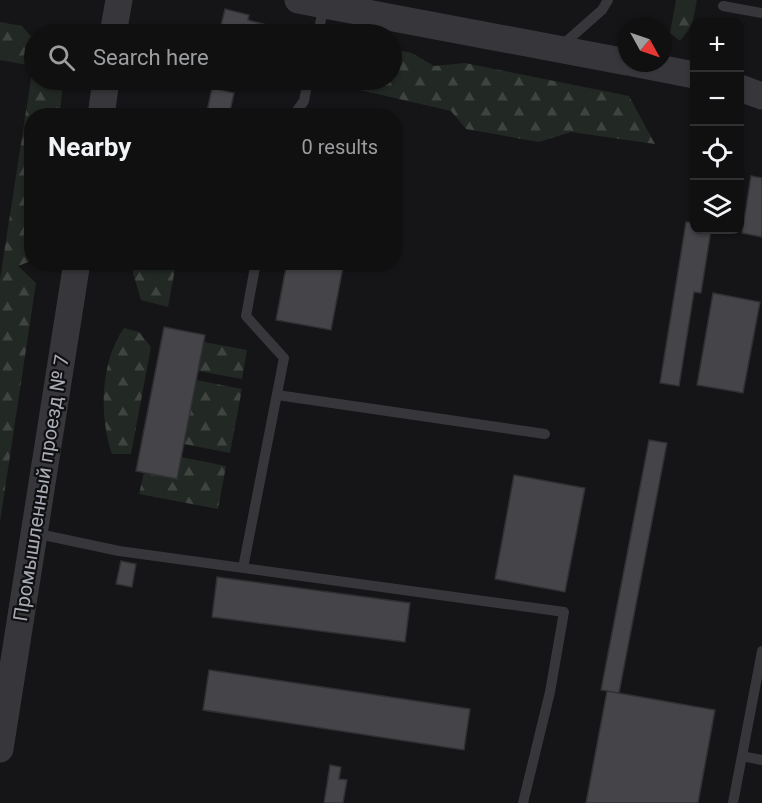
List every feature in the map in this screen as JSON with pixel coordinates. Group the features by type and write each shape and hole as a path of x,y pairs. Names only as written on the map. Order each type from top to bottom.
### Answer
{"street":[{"path":"115,24 119,0"},
{"path":"298,0 324,5 351,5 618,60"},
{"path":"672,71 690,74"},
{"path":"744,89 762,96"},
{"path":"102,108 105,90"},
{"name":"Промышленный проезд № 7","path":"0,749 76,270"}],"lane":[{"path":"557,49 602,10 608,0"},
{"path":"320,24 324,5"},
{"path":"723,6 762,13"},
{"path":"299,108 304,101 306,90"},
{"path":"243,568 284,358 246,316 255,270"},
{"path":"277,395 544,434"},
{"path":"34,533 119,551 564,612 550,692 523,803"},
{"path":"732,803 762,651"},
{"path":"742,756 762,760"}],"green space":[{"path":"676,0 697,0 693,18 690,18 690,28 680,41 672,35"},
{"path":"0,22 22,26 24,28 24,64 0,60"},
{"path":"402,51 412,53 434,66 465,63 629,96 655,144 571,132 539,142 466,129 451,111 360,90 402,90"},
{"path":"29,90 62,90 61,108 26,108"},
{"path":"24,124 24,264 18,266 36,283 0,522 0,279"},
{"path":"133,270 175,270 168,307 141,300"},
{"path":"124,328 139,332 151,347 131,454 112,454 105,423 104,390 110,357"},
{"path":"204,342 247,350 242,379 198,371"},
{"path":"196,380 242,389 230,453 184,444"},
{"path":"181,457 226,466 218,509 139,494 144,472 177,479"}],"building":[{"path":"225,9 249,15 248,20 263,24 221,24"},
{"path":"212,90 234,93 231,108 208,108"},
{"path":"751,176 762,178 762,237 744,233"},
{"path":"686,222 690,222 690,234 710,234 701,293 694,292 679,386 660,383"},
{"path":"285,270 342,270 331,330 276,320"},
{"path":"713,293 760,302 743,393 697,385"},
{"path":"164,327 205,335 177,479 136,471"},
{"path":"649,440 667,443 619,693 601,690"},
{"path":"514,475 585,488 565,592 495,579"},
{"path":"121,561 136,564 132,587 116,584"},
{"path":"217,577 410,603 405,642 212,617"},
{"path":"209,670 470,709 464,750 203,710"},
{"path":"607,691 715,710 698,803 586,803"},
{"path":"330,765 341,767 339,779 347,780 343,803 324,803"}]}
